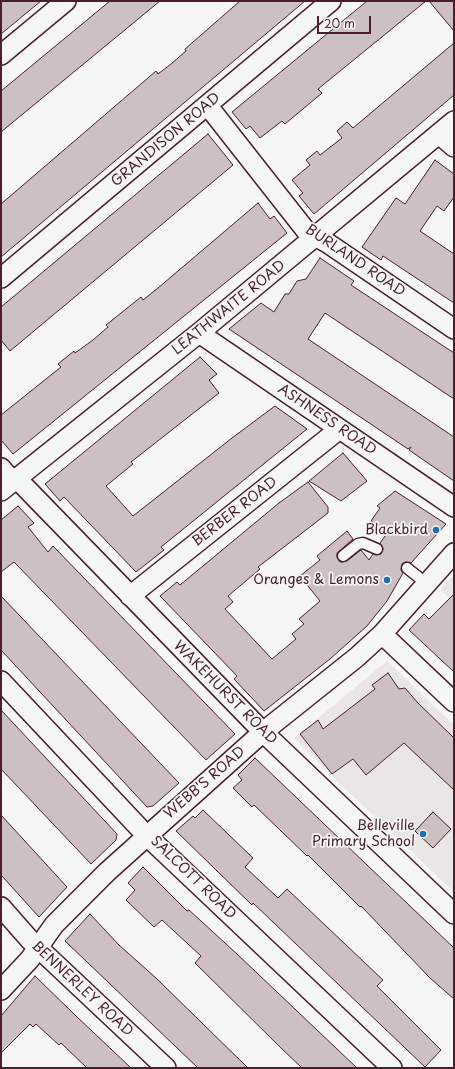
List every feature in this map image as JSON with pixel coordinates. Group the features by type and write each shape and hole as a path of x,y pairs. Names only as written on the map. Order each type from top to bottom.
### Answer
{"street":[{"path":"1,55 66,1"},
{"name":"GRANDISON ROAD","path":"1,278 208,106 331,1"},
{"name":"BURLAND ROAD","path":"208,106 307,232 326,242 454,328"},
{"name":"LEATHWAITE ROAD","path":"5,480 199,333 454,122"},
{"path":"439,134 454,147"},
{"name":"ASHNESS ROAD","path":"199,333 454,507"},
{"name":"BERBER ROAD","path":"130,596 332,435 338,428"},
{"name":"WAKEHURST ROAD","path":"5,480 22,484 263,732 454,914"},
{"name":"WEBB'S ROAD","path":"1,990 30,959 54,925 74,904 146,835 263,732 357,657 382,634 454,553"},
{"path":"382,634 454,702"},
{"name":"SALCOTT ROAD","path":"1,681 146,835 392,1068"},
{"name":"BENNERLEY ROAD","path":"1,907 38,947 166,1068"}],"lane":[{"path":"343,556 358,544 363,543 377,549"},
{"path":"407,568 427,584"}],"shaded area":[{"path":"454,574 454,602 440,590"},
{"name":"Belleville Primary School","path":"387,661 454,725 454,892 294,738"}],"building":[{"path":"1,1 41,1 1,34"},
{"path":"110,1 160,1 1,132 1,91"},
{"path":"240,1 305,1 1,257 1,204 156,71 158,74 171,64 186,51 185,49"},
{"path":"367,1 426,1 318,89 322,93 285,124 282,121 260,138 250,126 246,129 232,112"},
{"path":"429,1 454,1 454,31"},
{"path":"454,43 454,95 314,214 299,196 303,193 292,180 310,165 306,160 317,151 320,155 342,138 337,131 347,122 353,128"},
{"path":"208,134 233,165 10,351 1,340 1,307"},
{"path":"435,160 454,174 454,197 444,211 437,206 420,231 454,254 454,303 383,256 381,260 362,247 396,198 405,204"},
{"path":"258,203 270,219 274,216 287,233 13,454 1,440 1,415 61,367 58,364 74,351 75,353 93,340 108,327 106,325 141,297 143,300 158,288"},
{"path":"320,258 354,281 351,285 454,353 454,399 325,313 308,339 454,437 454,481 409,450 411,447 408,449 229,329 261,303 274,312 285,294 289,294 297,281 306,279"},
{"path":"200,357 217,374 209,380 219,393 131,462 133,464 106,486 133,516 275,406 307,429 161,547 164,550 136,572 64,497 60,501 45,484"},
{"path":"343,453 367,481 341,501 309,481"},
{"path":"308,482 328,507 328,513 258,567 260,569 228,596 233,602 225,609 272,659 296,639 292,634 304,624 299,619 320,601 300,576 320,560 317,556 347,531 353,539 337,553 337,557 340,562 347,561 361,550 369,560 373,554 381,554 383,549 380,543 388,532 371,521 380,508 377,506 395,491 446,524 411,563 405,562 402,564 401,570 403,573 387,601 367,626 330,659 264,711 234,679 237,676 160,596 177,582 180,585 279,503"},
{"path":"18,506 34,523 28,527 48,552 53,546 235,734 206,760 14,562 1,572 1,520"},
{"path":"454,594 454,672 409,630 424,614 429,619"},
{"path":"1,596 179,783 153,806 147,807 1,650"},
{"path":"388,673 399,689 405,688 418,703 454,738 454,790 404,743 366,775 353,759 332,774 300,734 318,720 323,729 375,689 372,685"},
{"path":"1,710 117,834 116,840 91,864 1,769"},
{"path":"255,758 454,948 454,999 430,978 361,906 360,907 308,855 307,856 254,805 252,807 233,788 242,780 238,775"},
{"path":"203,810 253,858 245,867 278,898 287,889 383,980 377,986 441,1050 425,1067 253,903 252,905 176,831 193,816 195,818"},
{"path":"433,812 451,829 433,848 415,831"},
{"path":"1,815 67,887 39,917 1,875"},
{"path":"143,867 187,911 189,910 237,954 357,1068 302,1068 195,963 201,956 162,920 154,927 126,900 135,890 128,883"},
{"path":"90,914 119,945 156,978 248,1068 198,1068 65,941"},
{"path":"35,976 131,1068 87,1068 61,1043 59,1045 36,1024 33,1027 30,1024 1,1053 1,1016"}],"place":[{"name":"Blackbird","path":"436,530"},
{"name":"Oranges & Lemons","path":"387,580"},
{"name":"Belleville Primary School","path":"423,834"}]}
